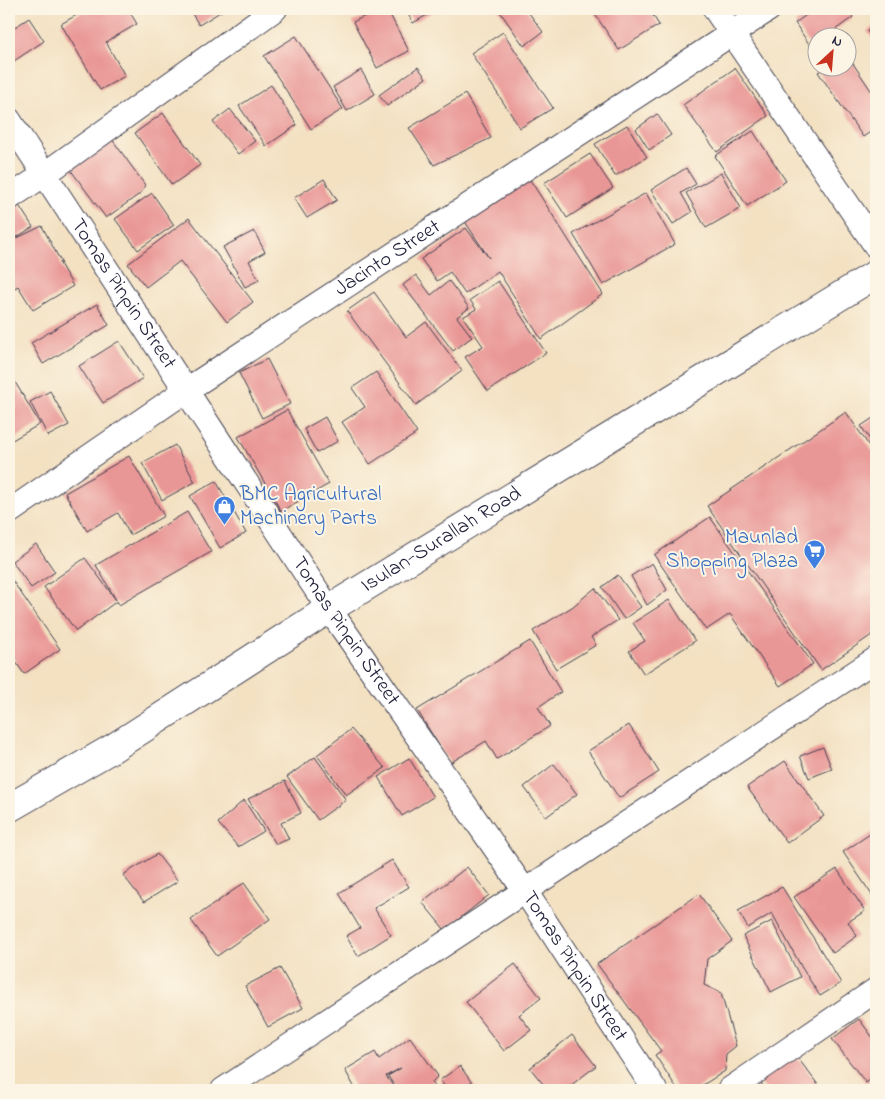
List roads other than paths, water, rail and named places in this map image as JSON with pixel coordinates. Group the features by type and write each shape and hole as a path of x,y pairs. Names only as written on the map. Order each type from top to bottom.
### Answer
{"highway":[{"name":"Isulan-Surallah Road","path":"9,808 113,748 329,609 876,274"}],"street":[{"path":"9,198 275,9"},
{"path":"715,9 876,246"},
{"name":"Jacinto Street","path":"9,512 185,390 769,9"},
{"name":"Tomas Pinpin Street","path":"9,120 329,609 525,891 656,1090"},
{"path":"223,1090 876,659"},
{"path":"729,1090 876,990"}],"place":[{"name":"BMC Agricultural Machinery Parts","path":"224,526"},
{"name":"Maunlad Shopping Plaza","path":"814,569"}]}
